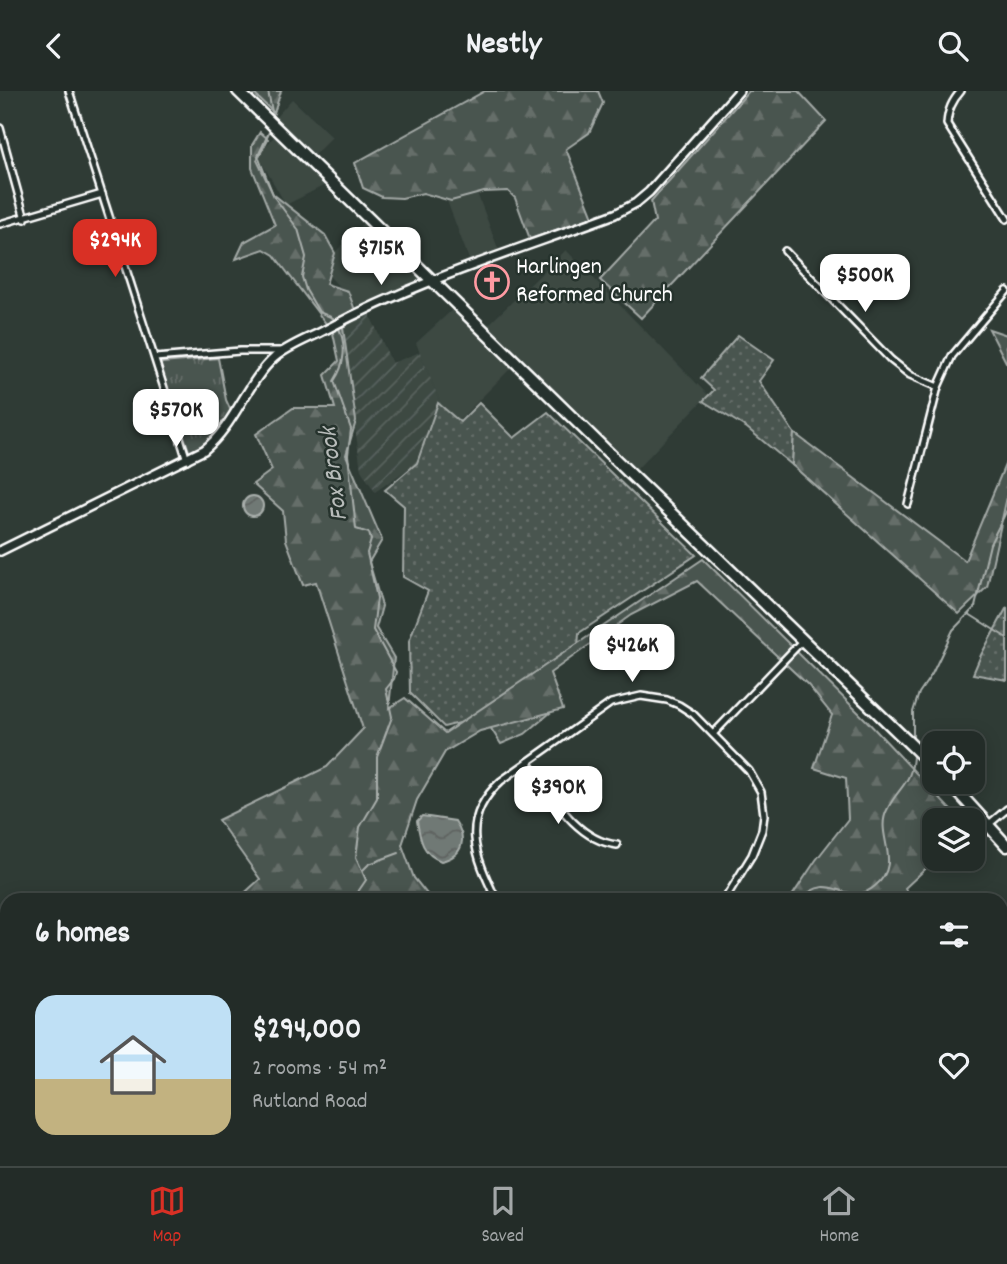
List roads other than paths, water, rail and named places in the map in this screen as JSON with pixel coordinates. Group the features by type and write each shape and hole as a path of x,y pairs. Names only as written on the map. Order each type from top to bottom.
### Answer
{"highway":[{"path":"238,91 922,754"},
{"path":"960,794 1007,846"}],"street":[{"path":"69,91 187,460"},
{"path":"0,551 187,460 215,441 265,369 284,351 329,327 433,280 606,218 636,203 649,192 739,91"},
{"path":"961,91 953,100 947,124 1007,219"},
{"path":"0,128 25,219"},
{"path":"0,224 25,219 102,194"},
{"path":"785,251 891,360 911,375 938,387"},
{"path":"908,504 938,387 958,347 1007,291"},
{"path":"155,358 260,350 284,351"},
{"path":"713,734 803,640"},
{"path":"493,893 476,854 474,835 476,816 492,789 611,703 630,697 651,697 679,705 713,734 757,783 764,815 762,830 752,855 729,893"},
{"path":"528,762 575,824 599,840 617,845"},
{"path":"988,825 1007,809"}],"water":[{"path":"253,496 260,499 263,506 260,513 253,516 246,513 243,506 246,499"},
{"path":"422,816 455,821 462,840 459,851 441,861 430,854 421,840 417,821"}],"waterway":[{"name":"Fox Brook","path":"268,91 273,117"},
{"name":"Fox Brook","path":"270,130 258,156 274,197 298,229 306,257 302,277 306,290 319,312 333,318 335,322"},
{"name":"Fox Brook","path":"338,326 344,355 334,381 351,429 348,455 356,529 369,533 371,540 367,553 377,598 373,630 396,672 386,689 392,717 377,757 377,798 360,827 356,857 366,880 357,893"},
{"path":"913,740 913,712 919,693 932,674 953,630 975,607 990,544 1007,510"},
{"path":"969,614 1007,638"},
{"path":"860,893 875,886 887,868 884,819 908,778 913,752"},
{"path":"363,870 369,864 399,853"},
{"path":"810,893 821,887 852,893"}],"place":[{"name":"Harlingen Reformed Church","path":"492,282"}]}
